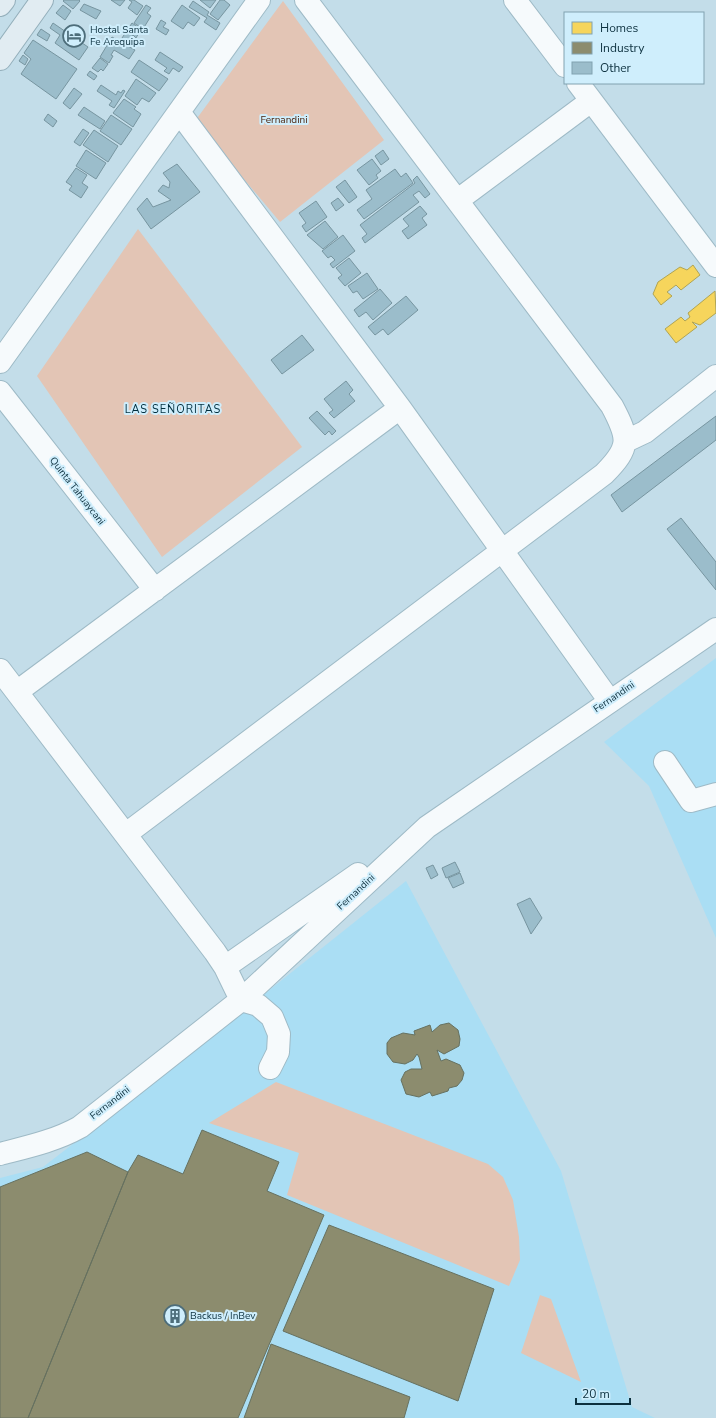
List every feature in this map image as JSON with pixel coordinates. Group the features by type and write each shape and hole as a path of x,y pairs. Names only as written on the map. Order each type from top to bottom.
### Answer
{"main road":[{"path":"0,5 4,0"},
{"path":"0,59 42,0"}],"street":[{"path":"0,362 259,0"},
{"path":"126,834 604,474 618,460 626,441 622,425 612,406 306,0"},
{"path":"516,0 564,65"},
{"path":"579,84 716,266"},
{"path":"458,200 591,101"},
{"path":"179,112 400,408 609,700"},
{"path":"626,441 646,432 716,376"},
{"name":"Quinta Tahuaycani","path":"0,392 155,590"},
{"path":"18,691 400,408"},
{"name":"Fernandini","path":"0,1154 53,1139 80,1127 241,1000 427,827 609,700 716,629"},
{"path":"0,670 18,691 226,967 241,1000 258,1005 272,1017 279,1034 278,1052 270,1068"},
{"path":"665,762 691,801 716,794"},
{"path":"226,967 427,827"}],"shaded area":[{"path":"716,658 716,938 649,786 604,742"},
{"path":"406,881 561,1171 632,1407 655,1418 0,1418 0,1178 43,1167 178,1063"}],"green space":[{"name":"Fernandini","path":"283,1 384,140 280,222 195,121"},
{"path":"138,229 302,447 162,557 37,376"},
{"path":"276,1082 488,1164 503,1177 513,1200 519,1237 520,1260 509,1286 287,1195 299,1153 209,1123"},
{"path":"540,1295 551,1299 581,1382 521,1353"}],"building: Homes":[{"path":"693,265 700,275 681,290 676,285 667,292 672,296 661,305 653,294 658,282 680,267 687,270"},
{"path":"715,291 716,313 700,325 692,322 697,327 676,343 665,329 681,317 685,321 690,317 688,313"}],"building: Industry":[{"path":"449,1023 458,1030 460,1039 459,1046 444,1054 437,1050 441,1061 446,1059 460,1065 464,1073 462,1080 457,1086 449,1088 448,1091 432,1096 430,1092 419,1097 406,1094 401,1080 405,1072 411,1069 422,1069 419,1057 417,1054 413,1060 405,1064 393,1062 387,1054 387,1043 391,1038 403,1033 415,1035 414,1031 430,1025 432,1032 440,1025"},
{"name":"Backus / InBev","path":"202,1130 279,1162 267,1191 324,1215 238,1418 28,1418 128,1172 138,1155 183,1174"},
{"path":"87,1152 128,1172 28,1418 0,1418 0,1187"},
{"path":"329,1225 494,1289 458,1401 283,1331"},
{"path":"271,1344 410,1397 404,1418 244,1418"}],"building: Other":[{"path":"111,0 125,0 120,6"},
{"path":"129,0 134,0 143,6 137,15 128,8 132,2"},
{"path":"200,0 216,0 210,8"},
{"path":"220,0 224,0 230,5 218,20 210,14"},
{"path":"63,1 80,1 73,9"},
{"path":"193,1 209,12 207,15 220,23 216,30 204,22 207,18 189,7"},
{"path":"84,4 101,11 96,19 80,10"},
{"path":"63,5 71,11 65,20 56,13"},
{"path":"146,5 151,8 147,13 151,16 143,29 134,23"},
{"path":"182,5 200,18 194,26 188,22 183,29 171,21"},
{"path":"161,20 166,23 163,27 169,30 166,35 156,29"},
{"path":"53,23 88,47 79,60 55,43 60,35 50,28"},
{"path":"132,23 141,29 136,38 133,35 127,45 120,41"},
{"path":"41,29 50,35 47,41 37,35"},
{"path":"112,37 135,50 129,59 114,50 111,55 113,56 109,63 100,57"},
{"path":"33,40 77,69 56,99 21,74 31,59 24,53"},
{"path":"160,52 183,67 179,72 173,68 169,74 164,71 167,68 155,60"},
{"path":"23,55 28,59 25,65 19,61"},
{"path":"100,58 108,64 103,71 101,69 98,72 92,68"},
{"path":"139,60 168,79 159,91 131,72"},
{"path":"90,71 97,76 94,80 87,75"},
{"path":"136,79 156,93 149,102 142,98 137,105 125,96"},
{"path":"101,85 116,95 118,91 121,93 123,90 125,91 114,108 109,105 112,101 97,91"},
{"path":"74,88 82,94 70,109 63,103"},
{"path":"124,99 136,107 134,109 141,114 133,127 113,113"},
{"path":"84,107 105,121 100,129 78,115"},
{"path":"48,114 57,121 53,127 44,120"},
{"path":"111,115 132,129 121,145 100,131"},
{"path":"83,129 89,133 80,146 74,142"},
{"path":"94,130 118,146 108,162 83,145"},
{"path":"86,150 106,163 96,179 76,166"},
{"path":"383,150 389,159 381,165 375,156"},
{"path":"372,159 381,171 376,175 378,178 369,185 357,170"},
{"path":"177,164 200,192 151,229 137,209 147,198 153,207 171,200 158,191 163,185 169,188 170,182 163,173"},
{"path":"76,168 87,175 82,183 88,187 81,198 69,190 72,186 66,182"},
{"path":"395,169 401,177 406,173 413,183 364,219 357,210 372,199 366,190"},
{"path":"417,176 430,194 425,198 419,191 413,195 419,202 365,243 362,238 367,234 360,225 415,183 413,180"},
{"path":"345,180 357,197 349,203 336,187"},
{"path":"338,198 344,205 336,211 331,203"},
{"path":"316,201 327,217 306,232 302,226 306,223 299,213"},
{"path":"420,206 427,214 422,218 427,225 408,239 402,231 409,226 403,219"},
{"path":"325,221 338,237 323,249 307,235"},
{"path":"343,235 355,251 333,268 330,264 335,260 331,256 328,258 322,251"},
{"path":"349,258 361,273 345,286 338,278 342,275 336,268"},
{"path":"367,273 378,289 363,299 357,291 353,293 348,286"},
{"path":"380,289 392,303 373,320 366,312 359,317 354,310"},
{"path":"406,296 418,310 388,335 383,329 375,335 368,327"},
{"path":"302,335 314,350 282,374 271,360"},
{"path":"346,381 353,390 349,394 355,401 334,418 329,413 333,410 324,399"},
{"path":"317,411 336,431 332,435 329,431 325,435 309,418"},
{"path":"716,416 716,440 622,512 611,495"},
{"path":"681,518 716,562 716,590 667,529"},
{"path":"455,862 460,872 446,878 442,868"},
{"path":"433,865 438,875 431,879 426,868"},
{"path":"460,873 464,883 453,888 448,878"},
{"path":"530,898 542,918 531,934 517,904"}],"place":[{"name":"Hostal Santa Fe Arequipa","path":"74,36"},
{"name":"Backus / InBev","path":"175,1316"}],"district":[{"name":"LAS SEÑORITAS","path":"173,409"}]}
